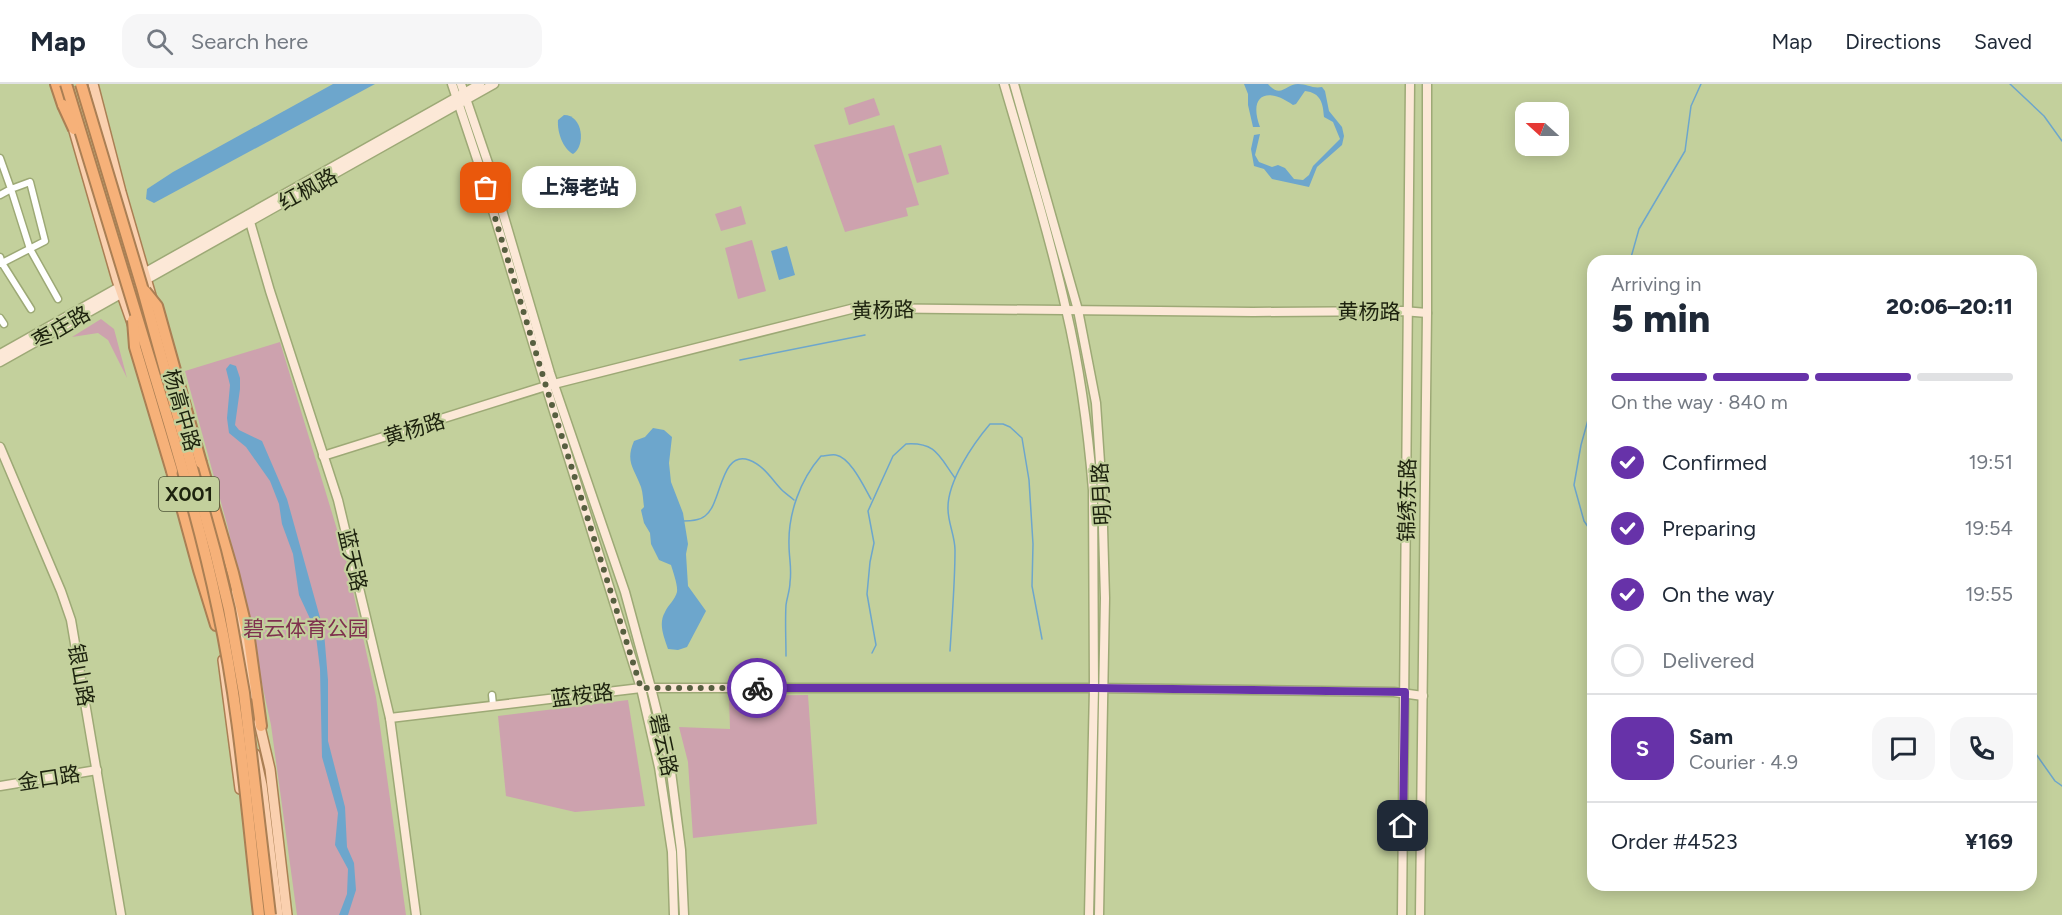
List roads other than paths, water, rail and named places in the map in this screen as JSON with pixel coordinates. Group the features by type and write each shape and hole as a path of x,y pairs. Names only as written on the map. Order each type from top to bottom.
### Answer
{"highway":[{"path":"58,84 63,105 91,166"},
{"name":"杨高中路","path":"66,84 181,466 218,610 238,733 257,915"},
{"name":"杨高中路","path":"81,84 102,159 144,279 229,609 246,704 270,915"},
{"path":"86,84 102,159"},
{"path":"144,279 157,306 233,573 249,639 261,726"},
{"path":"132,302 135,347 216,625"}],"main road":[{"name":"杨高中路","path":"58,84 155,392 211,592 221,649 237,687 252,740 262,785 278,915"},
{"name":"杨高中路","path":"93,84 144,279 229,577 240,625 248,677 270,769 287,915"},
{"name":"X001","path":"221,649 257,915"}],"street":[{"name":"碧云路","path":"452,84 461,95 480,168 550,385 641,688 662,789 672,852 674,915"},
{"name":"红枫路","path":"121,290 144,279 480,84"},
{"name":"红枫路","path":"461,95 494,84"},
{"name":"明月路","path":"1004,84 1066,310 1084,403 1093,490 1094,688 1089,915"},
{"name":"明月路","path":"1014,84 1077,310 1096,403 1102,492 1105,598 1099,915"},
{"name":"锦绣东路","path":"1402,915 1410,84"},
{"name":"锦绣东路","path":"1420,915 1427,313 1427,84"},
{"path":"0,158 30,249 58,299"},
{"path":"0,195 30,182 45,241 1,261 31,309"},
{"name":"蓝天路","path":"249,218 338,500 390,718 416,915"},
{"name":"枣庄路","path":"0,354 121,290"},
{"name":"枣庄路","path":"0,362 121,290"},
{"name":"黄杨路","path":"323,456 550,385 855,308 1252,314 1409,311 1427,313"},
{"name":"碧云路","path":"550,385 624,592 651,688 670,764 681,850 684,915"},
{"name":"银山路","path":"0,447 71,620 121,915"},
{"name":"蓝桉路","path":"390,718 641,688 1094,688 1405,692 1423,696"},
{"path":"492,695 493,705"},
{"name":"金口路","path":"0,786 97,770"}],"water":[{"path":"333,84 375,84 154,203 146,199 147,189 173,172"},
{"path":"1244,84 1268,84 1280,91 1301,84 1322,87 1325,91 1329,111 1342,127 1344,136 1342,145 1317,167 1309,187 1272,179 1264,169 1254,166 1251,149 1254,135 1260,134 1255,155 1259,162 1272,167 1278,165 1285,168 1294,179 1303,180 1309,175 1313,166 1340,139 1333,122 1324,117 1318,96 1305,91 1293,105 1275,96 1262,97 1256,107 1260,127 1253,127 1248,94"},
{"path":"564,115 570,116 579,125 580,145 573,154 566,148 560,135 558,120"},
{"path":"787,246 795,275 779,280 771,251"},
{"path":"230,364 236,366 240,378 235,425 239,430 262,441 287,499 324,632 328,680 328,741 345,807 347,847 354,863 356,890 348,915 339,915 347,894 348,869 335,845 338,813 322,757 320,669 316,636 299,595 293,554 270,481 246,447 229,433 227,418 230,385 226,369"},
{"path":"653,428 664,430 672,437 669,463 671,482 683,513 688,544 686,554 688,586 706,611 687,647 678,650 668,649 662,626 666,609 677,592 676,582 671,565 659,560 651,544 650,533 644,523 641,510 644,507 642,489 630,460 634,441 645,437"}],"waterway":[{"path":"1632,255 1639,229 1685,151 1691,106 1701,84"},
{"path":"2010,84 2044,116 2062,141"},
{"path":"740,360 865,335"},
{"path":"950,651 955,550 948,514 949,498 962,464 990,424 1003,424 1010,427 1022,438 1029,480 1033,544 1032,586 1042,639"},
{"path":"1587,424 1574,485 1587,525"},
{"path":"872,653 876,645 867,594 874,543 868,511 893,456 906,444 924,445 936,452 955,478"},
{"path":"786,656 786,605 791,573 789,533 793,510 801,487 821,456 836,455 842,457 852,467 871,499"},
{"path":"683,521 697,520 711,510 727,470 739,459 749,460 758,465 794,500"},
{"path":"2037,756 2055,781 2062,786"}],"place":[{"name":"上海老站","path":"486,188"}],"park label":[{"name":"碧云体育公园","path":"306,628"}]}
